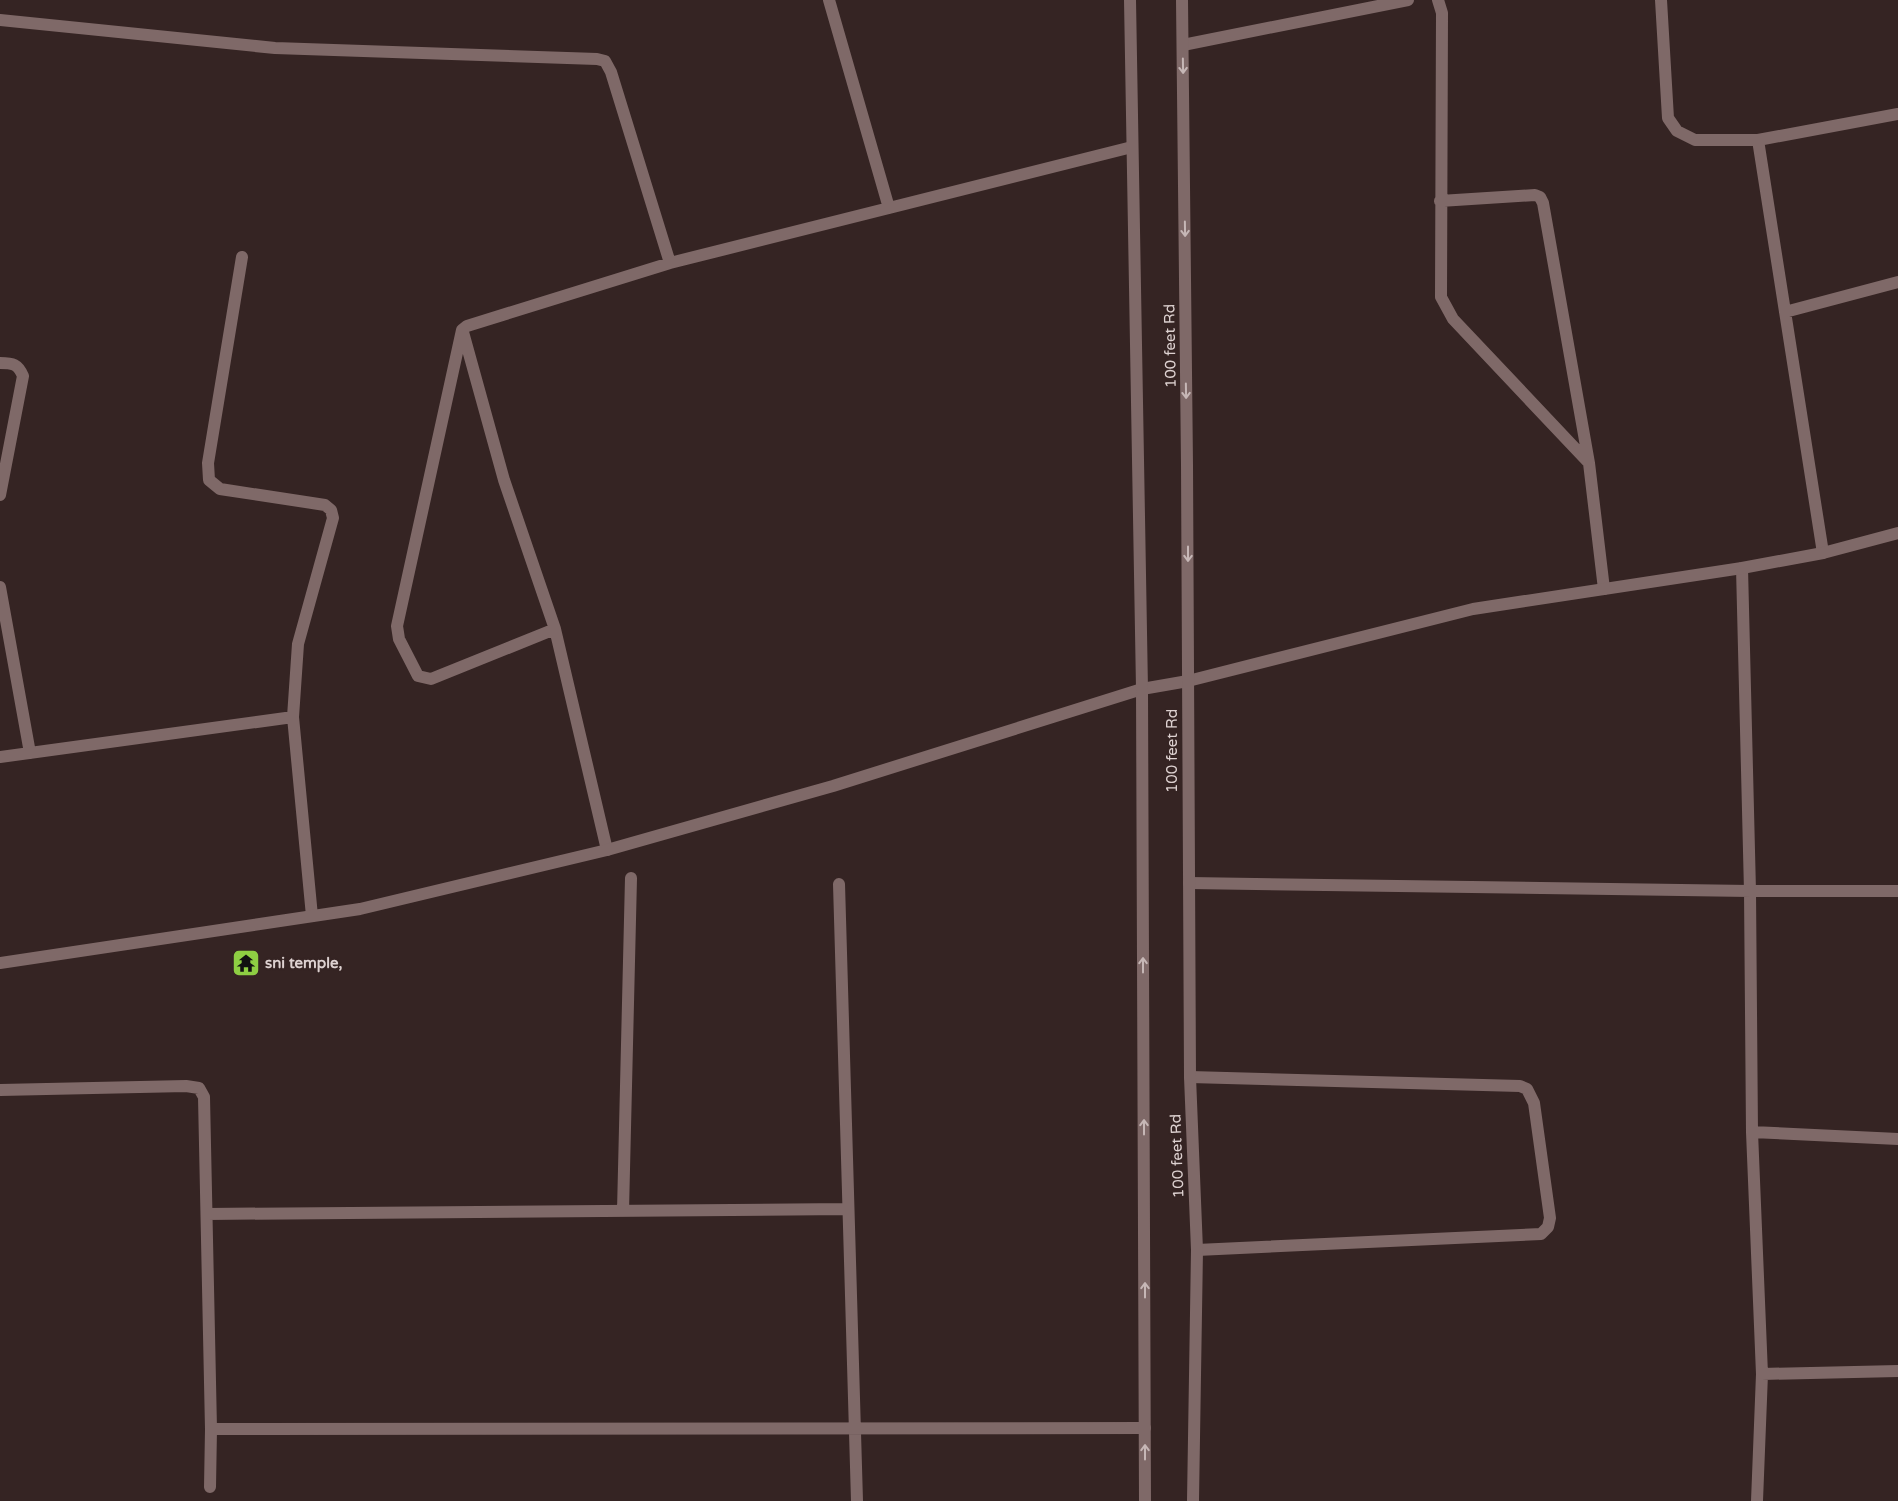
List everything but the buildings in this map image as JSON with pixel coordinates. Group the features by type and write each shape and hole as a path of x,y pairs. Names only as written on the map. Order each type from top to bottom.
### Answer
{"street":[{"path":"829,0 889,208"},
{"path":"1130,0 1142,689 1145,1501"},
{"name":"100 feet Rd","path":"1182,0 1190,1077 1197,1250 1193,1501"},
{"path":"1183,46 1408,0"},
{"path":"1438,0 1442,13 1441,297 1453,319 1589,463"},
{"path":"1661,0 1668,118 1677,131 1695,140 1758,140 1898,114"},
{"path":"0,20 275,48 597,59 605,62 611,72 670,263"},
{"path":"1758,140 1823,553"},
{"path":"555,629 431,679 418,676 399,639 397,626 462,330 472,323 670,263 1132,148"},
{"path":"1440,201 1535,194 1540,197 1545,210 1589,463 1604,589"},
{"path":"242,257 208,463 209,480 220,490 325,505 331,510 333,518 298,644 292,717 312,916"},
{"path":"1785,312 1898,282"},
{"path":"462,330 504,480 555,629 607,850"},
{"path":"0,363 12,363 19,368 22,376 0,495"},
{"path":"0,963 200,935 360,909 607,850 833,786 1142,689 1188,681 1473,609 1742,568 1823,553 1898,533"},
{"path":"1742,568 1750,892 1752,1132 1762,1374 1757,1501"},
{"path":"0,587 30,753"},
{"path":"0,757 292,717"},
{"path":"623,1211 631,878"},
{"path":"1189,883 1750,892 1898,891"},
{"path":"839,884 857,1501"},
{"path":"1190,1077 1520,1086 1527,1089 1534,1103 1550,1218 1548,1227 1541,1234 1197,1250"},
{"path":"0,1090 186,1086 199,1088 204,1097 211,1429 210,1487"},
{"path":"1752,1132 1898,1139"},
{"path":"207,1214 848,1209"},
{"path":"1762,1374 1898,1371"},
{"path":"211,1429 1145,1428"}],"place":[{"name":"sni temple,","path":"246,963"}]}
